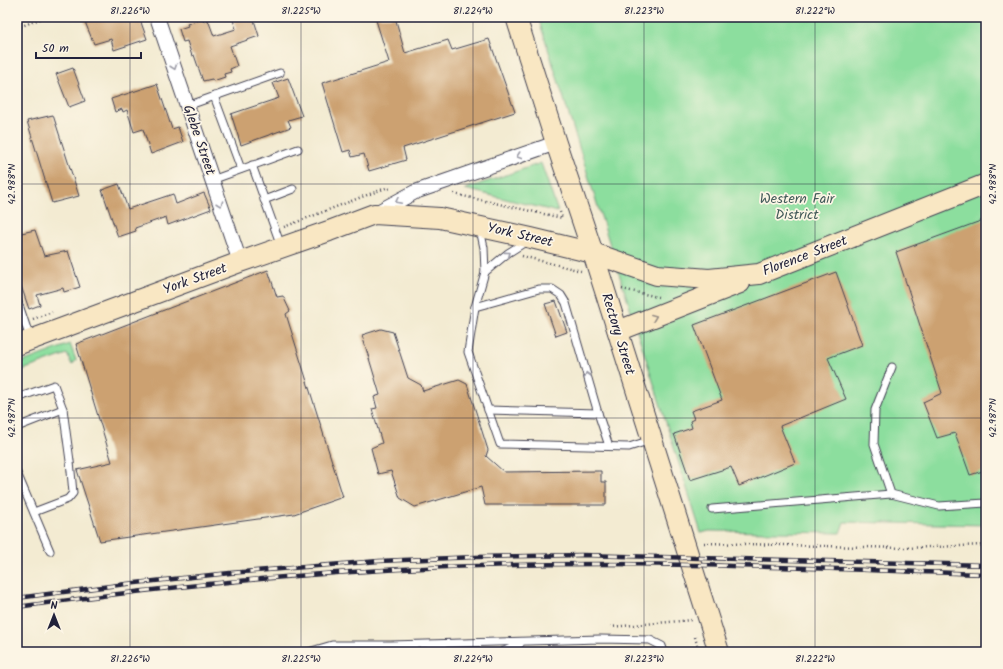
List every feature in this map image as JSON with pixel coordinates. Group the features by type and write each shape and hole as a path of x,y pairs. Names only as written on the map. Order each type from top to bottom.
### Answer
{"main road":[{"name":"Rectory Street","path":"516,17 618,331 719,652"},
{"name":"Florence Street","path":"593,253 657,275 709,280 759,274 986,184"},
{"name":"York Street","path":"24,335 282,248 374,214 440,218 593,253"},
{"path":"618,331 759,274"}],"street":[{"name":"Glebe Street","path":"157,17 240,262"},
{"name":"York Street","path":"374,214 416,192 556,143"}],"lane":[{"path":"187,106 280,73"},
{"path":"214,96 241,169"},
{"path":"212,180 298,149"},
{"path":"252,165 282,248"},
{"path":"264,200 293,189"},
{"path":"479,226 484,248 485,272 475,307 468,352 500,444 629,447 652,440"},
{"path":"485,272 508,253 532,238"},
{"path":"475,307 539,290 552,289 562,295 566,303 609,446"},
{"path":"17,299 24,335"},
{"path":"891,494 874,444 876,410 892,368"},
{"path":"17,398 54,384 63,410 73,493 68,499 34,512"},
{"path":"17,427 63,410"},
{"path":"488,410 598,412"},
{"path":"17,473 50,551"},
{"path":"712,509 891,494 939,506 986,503"},
{"path":"308,652 332,645 398,645 600,640 650,640 662,646 664,652"},
{"path":"502,652 524,642"}],"path":[{"path":"17,28 45,17"},
{"path":"457,191 454,194 562,218 560,211"},
{"path":"24,335 52,312"},
{"path":"704,543 903,548 986,545"},
{"path":"605,628 692,621 692,616"}],"green space":[{"name":"Western Fair District","path":"538,17 986,17 986,525 844,522 840,533 709,531 701,533"},
{"path":"541,163 558,212 465,189"},
{"path":"70,344 76,360 72,365 67,354 17,372 17,364"}],"building":[{"path":"83,17 139,17 147,39 114,50 111,39 94,44"},
{"path":"232,17 253,17 259,36 230,46 237,66 230,69 231,72 224,74 225,77 213,81 212,79 203,81 194,55 192,56 187,41 183,42 179,29 188,26 187,24 203,19 204,22 208,20 214,36 236,29"},
{"path":"375,17 395,17 405,53 448,40 452,50 489,39 515,112 403,148 406,160 369,171 364,154 352,157 350,150 343,152 322,83 389,62"},
{"path":"73,68 85,101 69,107 56,74"},
{"path":"288,78 302,116 288,120 291,127 241,145 231,114 279,98 273,83"},
{"path":"157,84 172,129 178,127 183,142 151,154 143,129 134,132 127,110 123,112 122,109 115,112 111,99"},
{"path":"53,115 79,196 52,203 27,121"},
{"path":"119,184 128,209 173,194 176,204 204,193 211,209 168,225 166,217 135,228 136,231 118,237 102,190"},
{"path":"986,219 986,470 970,475 955,433 937,438 923,402 942,393 896,252"},
{"path":"35,230 44,256 68,251 80,287 64,292 63,288 37,295 40,305 29,309 17,274 17,234"},
{"path":"268,270 277,297 283,296 290,311 286,314 343,497 294,514 100,541 77,470 112,462 76,344"},
{"path":"836,272 862,345 828,358 846,399 780,426 795,463 739,486 731,467 690,480 674,434 692,428 690,421 694,419 691,411 722,400 694,325"},
{"path":"556,301 567,332 556,336 545,304"},
{"path":"381,329 393,332 408,378 421,385 423,391 459,380 467,384 488,450 486,456 504,472 601,471 601,482 606,482 606,505 485,505 481,487 415,507 400,498 391,471 378,474 371,448 382,443 372,409 377,408 374,397 380,395 362,335"}],"railway":[{"path":"17,598 230,573 379,561 476,557 581,555 986,565"},
{"path":"17,607 132,592 247,580 363,571 479,566 606,564 986,574"}]}
